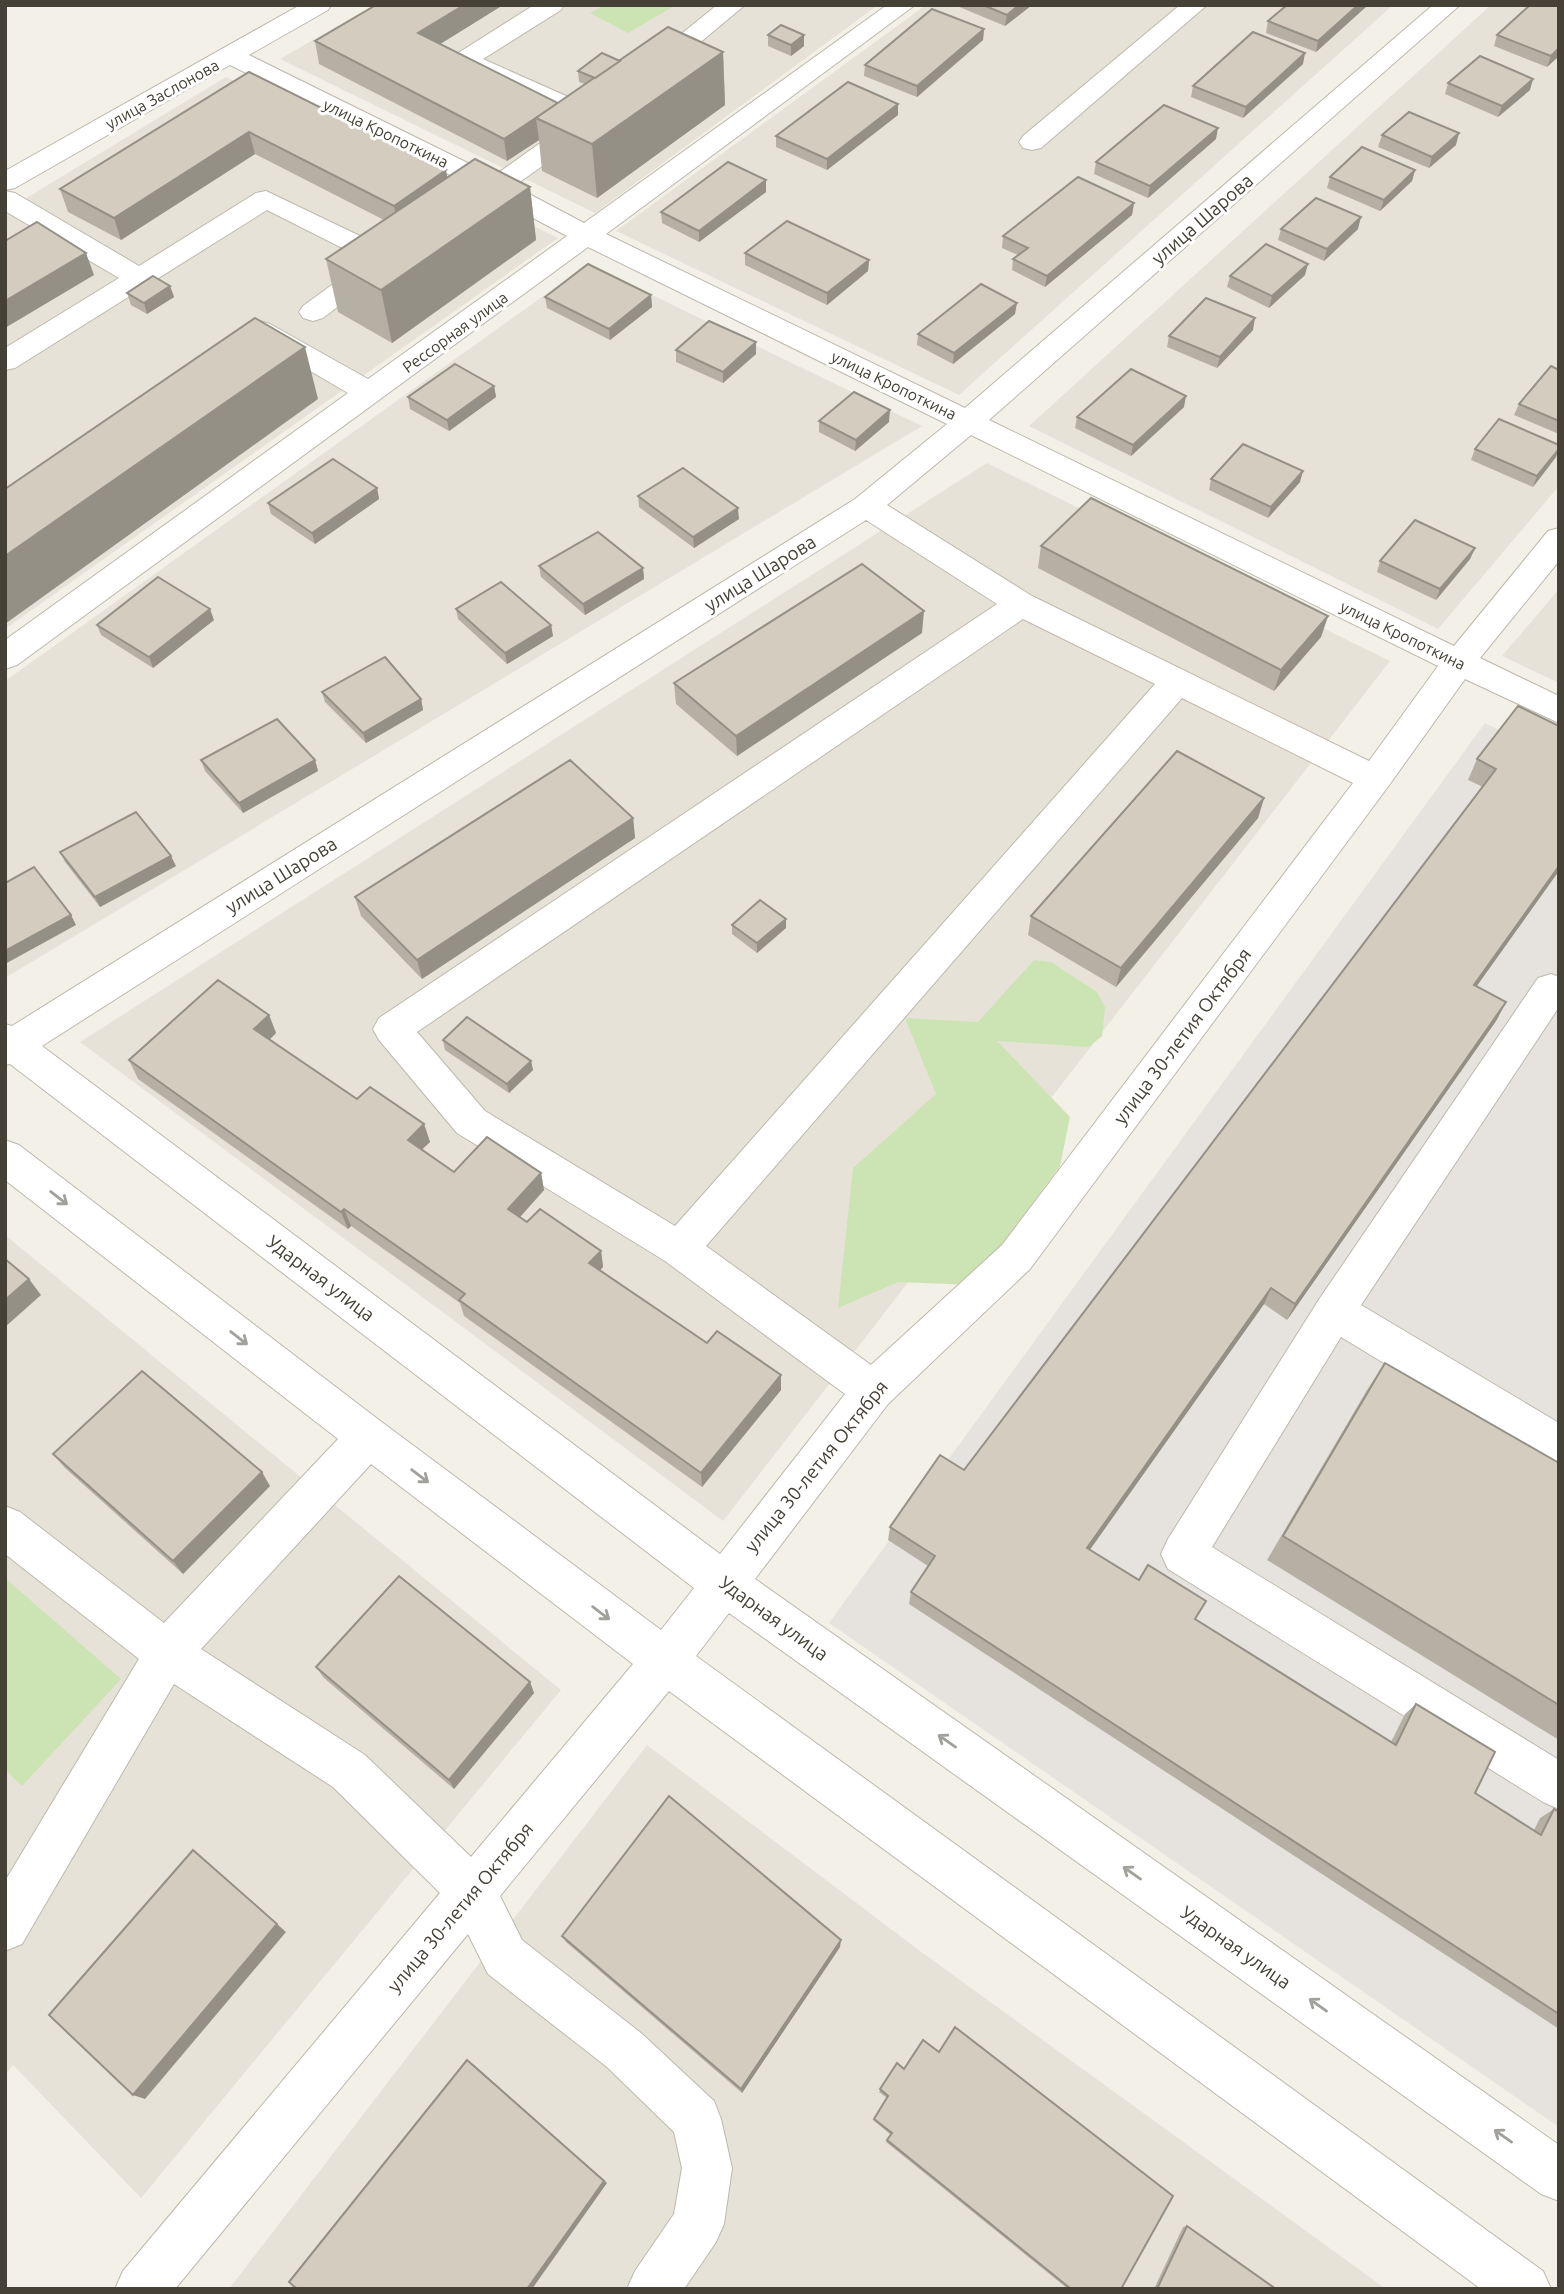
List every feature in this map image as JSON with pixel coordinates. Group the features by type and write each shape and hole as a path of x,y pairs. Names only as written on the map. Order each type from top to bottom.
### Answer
{"street":[{"name":"улица Заслонова","path":"5,182 319,5"},
{"path":"552,5 464,60 612,102"},
{"path":"453,216 498,188 612,102 733,5"},
{"name":"Рессорная улица","path":"5,657 903,5"},
{"path":"1032,142 1195,5"},
{"name":"улица Шарова","path":"8,1045 866,506 969,421 1448,5"},
{"name":"улица Кропоткина","path":"231,55 498,188 588,236 1559,711"},
{"path":"5,199 139,278"},
{"path":"5,361 266,199 386,259"},
{"path":"313,312 420,237"},
{"path":"233,343 255,327 372,393"},
{"path":"866,506 1021,604 1375,779"},
{"name":"улица 30-летия Октября","path":"141,2289 665,1661 873,1390 1016,1257 1375,779 1459,662 1559,539"},
{"path":"873,1390 679,1250 471,1122 392,1029 1021,604"},
{"path":"1120,653 1144,628"},
{"path":"679,1250 1177,681"},
{"path":"1551,989 1334,1311 1184,1554 1559,1786"},
{"name":"Ударная улица","path":"8,1045 723,1583 1559,2176"},
{"path":"5,1157 368,1437 665,1661 1525,2289"},
{"path":"1334,1311 1559,1446"},
{"path":"5,1927 167,1653 368,1437"},
{"path":"5,1527 167,1653 349,1771 472,1892 505,1957 625,2050 696,2119 707,2168 698,2224 653,2289"}],"shaded area":[{"path":"374,5 878,5 595,213 280,59"},
{"path":"926,5 1393,5 959,395 616,231"},
{"path":"1491,5 1559,5 1559,486 1438,629 1029,426"},
{"path":"226,77 558,238 5,629 5,211"},
{"path":"588,264 922,426 5,978 5,681"},
{"path":"987,463 1390,661 723,1521 80,1042"},
{"path":"1559,589 1559,683 1502,656"},
{"path":"1485,723 1559,760 1559,2127 829,1623"},
{"path":"5,1235 561,1690 141,2198 13,2065 5,2076"},
{"path":"647,1745 920,1951 1386,2289 229,2289"}],"green space":[{"path":"604,5 676,5 628,33 590,13"},
{"path":"1034,960 1051,962 1097,992 1105,1007 1102,1036 1089,1047 997,1041 1070,1117 1060,1166 973,1285 898,1282 838,1308 853,1168 936,1094 905,1018 978,1022"},
{"path":"5,1578 121,1679 22,1786 5,1770"}],"building":[{"path":"376,5 464,5 418,33 558,103 504,139 315,41"},
{"path":"983,5 1019,5 1007,15"},
{"path":"1287,5 1358,5 1318,41 1268,21"},
{"path":"1530,5 1559,5 1559,48 1551,56 1497,35"},
{"path":"932,9 984,29 917,86 865,65"},
{"path":"781,25 804,35 791,45 768,35"},
{"path":"668,27 723,52 592,144 536,118"},
{"path":"1253,32 1305,53 1246,107 1193,86"},
{"path":"602,53 620,61 595,78 578,71"},
{"path":"1480,56 1533,79 1502,106 1448,83"},
{"path":"249,72 446,170 394,206 249,132 114,218 60,189"},
{"path":"848,82 898,104 827,159 776,136"},
{"path":"1164,105 1218,128 1150,186 1096,162"},
{"path":"1409,112 1459,133 1432,157 1382,135"},
{"path":"1362,147 1415,170 1384,200 1330,177"},
{"path":"475,159 530,187 381,290 326,259"},
{"path":"728,162 766,180 699,231 661,212"},
{"path":"1078,177 1134,203 1047,276 1013,259 1028,248 1003,236"},
{"path":"1316,198 1361,217 1327,249 1281,229"},
{"path":"787,221 869,260 827,293 745,253"},
{"path":"37,222 86,253 5,301 5,241"},
{"path":"1266,244 1308,264 1272,296 1230,276"},
{"path":"588,264 651,295 609,329 545,297"},
{"path":"153,276 170,286 144,303 127,293"},
{"path":"981,284 1017,303 954,353 918,334"},
{"path":"1206,298 1255,318 1220,357 1169,336"},
{"path":"255,318 305,347 5,556 5,489"},
{"path":"709,321 756,342 723,372 676,350"},
{"path":"455,364 494,386 447,420 408,397"},
{"path":"1551,366 1559,370 1559,421 1519,404"},
{"path":"1131,369 1186,396 1133,445 1077,417"},
{"path":"854,392 890,410 856,440 819,421"},
{"path":"1499,419 1559,445 1559,449 1537,476 1475,449"},
{"path":"1243,444 1303,471 1271,507 1211,479"},
{"path":"333,459 377,488 312,533 268,503"},
{"path":"683,468 738,508 693,537 638,496"},
{"path":"1091,498 1328,616 1281,670 1041,546"},
{"path":"1415,520 1475,548 1440,589 1380,561"},
{"path":"598,532 643,568 583,604 539,566"},
{"path":"862,564 924,611 736,736 674,683"},
{"path":"158,577 210,609 149,657 97,625"},
{"path":"501,582 551,625 505,653 456,609"},
{"path":"385,657 421,699 363,733 322,692"},
{"path":"1518,706 1559,726 1559,866 1474,985 1506,1002 1295,1304 1271,1288 1087,1548 1139,1580 1148,1565 1206,1601 1195,1619 1396,1745 1416,1704 1495,1752 1475,1793 1541,1835 1554,1809 1559,1812 1559,2014 911,1592 935,1556 890,1527 940,1455 964,1470 1496,769 1477,759"},
{"path":"277,719 315,760 239,803 201,760"},
{"path":"1177,751 1264,798 1121,968 1031,916"},
{"path":"570,760 633,818 417,960 355,897"},
{"path":"136,812 171,856 95,897 60,852"},
{"path":"34,867 71,915 5,951 5,883"},
{"path":"760,900 786,919 757,943 732,925"},
{"path":"218,980 269,1015 254,1029 357,1099 370,1087 424,1124 408,1140 454,1172 487,1137 541,1173 508,1209 527,1222 540,1209 601,1251 589,1263 707,1343 717,1331 781,1375 701,1473 459,1300 465,1294 344,1209 341,1212 129,1060"},
{"path":"467,1017 531,1061 507,1084 443,1040"},
{"path":"5,1259 29,1279 5,1300"},
{"path":"1385,1363 1559,1463 1559,1705 1283,1536"},
{"path":"142,1371 262,1472 173,1561 53,1454"},
{"path":"399,1576 530,1682 449,1780 316,1667"},
{"path":"669,1796 841,1940 741,2089 562,1936"},
{"path":"193,1850 277,1924 133,2095 49,2015"},
{"path":"955,2027 1173,2196 1121,2289 1071,2289 887,2140 892,2133 874,2119 888,2096 880,2089 897,2063 904,2069 923,2040 939,2052"},
{"path":"467,2060 604,2181 527,2289 297,2289 289,2282"},
{"path":"1187,2226 1276,2289 1157,2289"}]}
